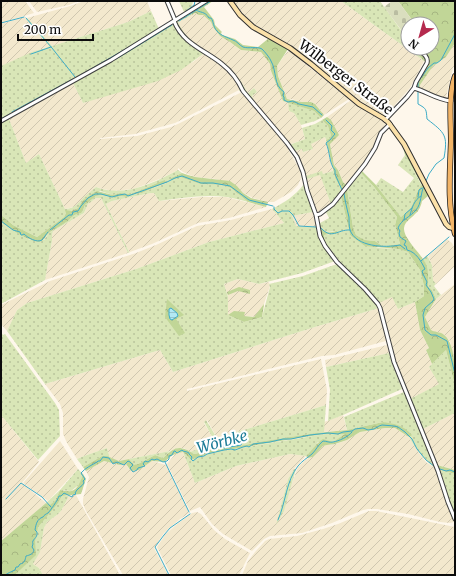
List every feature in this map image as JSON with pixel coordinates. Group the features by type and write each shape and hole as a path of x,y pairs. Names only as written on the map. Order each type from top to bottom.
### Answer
{"main road":[{"path":"455,76 452,86 451,101 450,187 451,212 455,234"}],"street":[{"path":"167,1 176,26 181,33 192,44 232,73 239,82 243,91 293,150 300,164 316,215 320,236 325,246 337,262 365,289 380,308 394,362 437,469 455,520"},
{"path":"1,120 111,60 206,1"},
{"name":"Wilberger Straße","path":"230,1 240,15 253,27 290,48 359,104 390,124 404,144 446,224 453,228"},
{"path":"417,89 416,82 428,61 426,56"},
{"path":"385,120 407,97 417,89"},
{"path":"417,89 436,98 451,101"},
{"path":"316,215 320,214 333,204 365,164 375,148 381,133 390,124"}],"shaded area":[{"path":"1,1 25,1 34,13 1,23"},
{"path":"29,1 79,1 69,5 37,12"},
{"path":"84,1 147,1 151,11 128,22 52,46 27,18"},
{"path":"233,1 341,1 400,44 400,56 417,56 424,61 410,88 385,116 361,103 306,57 255,25 245,16"},
{"path":"195,13 203,15 211,22 220,36 241,50 261,52 270,64 271,71 283,101 288,102 301,125 305,139 288,145 275,129 274,130 285,144 300,170 301,178 298,185 291,192 274,202 268,202 253,198 243,193 237,186 216,179 195,177 178,168 178,170 162,178 134,189 113,191 96,187 76,206 65,209 39,154 26,163 9,119 73,83 83,103 193,62 203,54 226,70 238,84 240,89 175,123 135,134 100,139 137,136 171,127 240,93 243,94 264,118 252,96 257,92 254,88 248,93 238,78 226,65 202,49 183,33 177,22"},
{"path":"24,17 49,46 1,66 1,24"},
{"path":"455,43 455,65 446,97 438,98 420,88 420,85 433,66 446,57"},
{"path":"291,51 349,99 324,115 315,104 311,102 287,99 278,76 277,66 287,52"},
{"path":"350,101 386,123 377,136 366,161 346,185 334,165 327,117"},
{"path":"325,137 333,171 323,174 322,172 305,177 294,151 302,149 303,152 313,149 310,144"},
{"path":"320,174 331,204 320,212 316,211 308,188 307,179"},
{"path":"154,193 159,201 201,197 226,197 266,207 229,218 198,223 152,244 129,252 106,204 112,201"},
{"path":"96,198 101,198 128,253 45,280 53,231 84,213 88,204"},
{"path":"272,209 284,223 209,242 136,269 27,303 17,310 7,331 1,324 1,305 50,281 136,253 197,226 231,220"},
{"path":"313,212 316,227 296,226 292,216"},
{"path":"447,239 452,243 455,249 455,266 436,284 433,280 432,265 428,256"},
{"path":"238,279 259,284 269,282 270,286 264,304 262,317 228,315 228,297 224,284"},
{"path":"455,284 455,364 450,341 443,334 431,331 425,317 436,299"},
{"path":"392,296 398,309 415,302 420,330 429,348 426,350 432,364 429,367 440,384 410,399 395,361 389,341 385,317 379,303"},
{"path":"379,308 386,341 334,355 322,356 187,389 187,391 321,359 327,390 326,405 217,438 207,420 204,423 215,442 190,452 184,448 178,448 170,451 119,461 110,458 107,448 77,459 63,434 63,413 60,404 45,384 160,350 173,372"},
{"path":"387,345 389,353 326,367 325,360"},
{"path":"455,413 455,470 437,465 423,429"},
{"path":"1,415 39,462 22,483 46,503 1,541"},
{"path":"343,415 347,430 324,432 324,422"},
{"path":"385,428 396,428 409,437 426,462 435,468 454,522 440,522 408,514 368,509 302,533 270,536 264,539 252,551 223,534 212,524 200,507 190,511 167,464 176,453 183,452 195,483 236,466 290,454 306,456 294,469 288,479 277,523 298,467 304,461 313,457 323,446 336,444 347,440 360,432"},
{"path":"60,441 78,469 48,501 23,483"},
{"path":"104,461 120,465 126,464 129,469 139,470 152,461 166,465 189,513 164,533 154,548 168,575 123,575 86,511 83,504 83,499 89,477 86,471"},
{"path":"76,495 120,575 43,575 39,568 33,564 40,551 44,528 47,522 61,511 69,496"},
{"path":"369,511 376,511 455,527 455,575 242,575 248,561 265,541 269,539 297,536 323,529"},
{"path":"197,512 201,514 214,530 225,539 250,553 239,575 171,575 157,547 165,535 176,525 192,513"}],"green space":[{"path":"179,1 193,1 192,6 194,8 177,18 176,17 184,12"},
{"path":"208,1 213,1 204,7 214,20 215,25 222,32 222,35 235,39 243,45 258,47 269,38 288,49 277,66 278,76 287,99 311,102 315,104 324,115 321,118 314,111 283,101 271,71 270,64 261,52 241,50 220,36 211,22 203,15 195,13 192,15 191,11"},
{"path":"341,1 380,1 400,29 400,44"},
{"path":"392,1 398,1 409,16 400,16 400,28 384,7"},
{"path":"398,1 455,1 455,43 446,57 433,66 420,85 420,88 415,86 429,63 424,61 419,56 440,56 440,16 409,16"},
{"path":"151,11 159,29 119,54 1,120 1,66 49,46 26,19 27,18 52,46 128,22"},
{"path":"191,11 192,15 178,22 182,30 193,42 227,65 238,77 248,93 254,88 257,92 252,96 255,104 235,76 191,43 179,28 176,21"},
{"path":"173,23 181,34 224,66 235,78 241,91 239,91 240,89 237,83 229,73 203,54 181,70 158,81 83,103 73,83 9,119 26,163 39,154 65,209 72,208 96,187 118,191 138,188 159,180 178,170 182,173 171,178 180,177 200,184 223,185 231,188 248,202 235,198 210,196 159,201 154,193 112,201 106,204 130,252 128,253 101,198 96,198 88,204 84,213 53,231 45,280 1,304 1,222 30,240 44,240 49,233 83,210 85,205 96,196 102,195 115,198 120,196 127,197 142,193 166,183 157,183 131,194 120,193 113,195 100,191 83,200 78,208 66,213 64,217 37,237 13,225 1,215 1,121"},
{"path":"288,102 314,111 321,118 301,125 294,113 289,111"},
{"path":"327,117 331,120 339,135 330,144 334,165 346,185 342,190 335,178 326,140 330,138 331,135 328,126 322,120"},
{"path":"322,120 328,126 331,135 330,138 326,140 325,137 311,144 313,149 303,152 302,149 294,151 289,145 305,139 302,128"},
{"path":"390,127 401,144 402,145 389,128"},
{"path":"403,148 428,196 422,201 418,211 408,220 404,228 404,232 409,241 423,258 427,268 428,286 432,290 436,299 425,317 431,330 443,334 450,344 454,358 455,386 446,350 432,364 426,350 429,348 420,330 415,302 424,296 424,286 420,270 408,252 398,249 365,246 350,235 341,196 347,189 353,227 356,235 365,240 375,241 384,247 400,244 395,225 397,217 361,173 362,171 376,185 401,217 410,208 418,190 422,185 405,155"},
{"path":"405,155 422,186 408,211 401,217 376,185 381,178 403,192 414,178 398,165"},
{"path":"322,171 323,174 333,171 342,190 331,204 320,175 307,179 306,176"},
{"path":"182,173 195,177 230,181 251,198 268,202 266,207 248,202 231,188 223,185 200,184 180,177 171,180 171,178"},
{"path":"361,173 397,217 395,225 400,244 384,247 375,241 365,240 356,235 353,227 347,189"},
{"path":"165,180 165,183 142,193 127,197 120,196 115,198 102,195 96,196 85,205 81,213 74,215 39,242 19,234 1,222 1,215 13,225 37,237 64,217 66,213 65,210 71,211 78,208 83,200 97,191 113,195 120,193 131,194"},
{"path":"304,184 313,212 292,216 296,226 316,227 319,239 335,261 302,273 259,284 238,279 224,284 228,297 228,315 244,322 262,317 270,287 269,284 303,276 337,264 363,289 379,308 173,372 160,350 45,384 7,331 17,310 27,303 136,269 209,242 284,223 272,209 290,198"},
{"path":"341,196 350,235 378,248 398,249 408,252 420,270 424,286 424,296 415,302 398,309 392,297 379,303 340,262 322,239 324,235 337,231 326,232 320,223 329,218 326,212"},
{"path":"318,223 320,223 326,232 337,231 338,233 324,235 324,238 322,239"},
{"path":"427,255 432,265 433,280 436,284 434,286 441,295 436,299 432,290 428,286 427,269 423,259"},
{"path":"239,287 250,290 250,294 238,291 228,295 227,292"},
{"path":"167,299 184,315 176,319 185,333 179,336 165,317"},
{"path":"264,304 262,317 244,322 228,315 234,311 245,312 244,316 254,317"},
{"path":"1,332 3,335 5,334 59,410 60,436 38,460 1,415"},
{"path":"446,350 455,386 455,413 423,429 410,399 439,384 429,367"},
{"path":"389,353 402,389 328,421 330,390 326,367"},
{"path":"404,392 435,468 417,450 409,437 411,435 383,422 347,430 344,417"},
{"path":"326,405 324,432 245,445 241,445 242,442 220,442 211,449 205,451 194,454 190,452 215,442 204,422 206,420 217,438"},
{"path":"383,422 402,427 412,435 409,437 395,428 360,432 347,440 323,446 313,457 308,458 306,456 323,439 333,442 345,434 325,434 298,438 210,453 191,460 183,452 174,454 164,462 152,461 139,470 131,471 126,464 120,465 104,461 86,471 83,467 102,456 107,456 119,461 129,459 134,465 155,455 163,458 174,449 178,448 185,449 194,454 208,450 220,442 223,447 245,445 316,433 347,430"},
{"path":"325,434 346,434 333,442 318,442 312,451 306,456 290,454 236,466 195,483 183,452 191,460 210,453"},
{"path":"107,448 110,458 102,456 83,467 77,459 84,456"},
{"path":"170,451 163,458 155,455 134,466 129,459"},
{"path":"437,465 455,470 455,474 439,470"},
{"path":"78,469 83,474 80,484 71,491 60,490"},
{"path":"294,469 296,469 284,511 276,525 288,479"},
{"path":"439,470 455,474 455,517 452,510"},
{"path":"83,474 86,479 81,494 62,496 38,527 35,541 36,555 15,575 1,575 1,541 46,503 50,505 55,501 60,490 70,491 76,489"},
{"path":"60,490 55,501 50,506 46,503"},
{"path":"62,496 69,496 61,511 47,522 44,528 40,552 33,564 39,568 43,575 15,575 35,555 35,536 38,526"}],"water":[{"path":"171,308 177,313 178,316 172,320 170,319 169,315 169,309"},
{"path":"240,435 242,442 241,445 224,448 220,442"}],"waterway":[{"path":"194,6 195,1"},
{"path":"179,21 211,1"},
{"path":"185,12 194,5"},
{"path":"196,10 211,18 214,26 222,35 243,47 262,49 269,57 273,65 278,86 284,92 284,100 313,107 322,115"},
{"path":"1,23 24,17"},
{"path":"26,18 75,77"},
{"path":"116,59 172,25"},
{"path":"418,87 418,82 428,68 441,60 455,34"},
{"path":"133,45 139,41"},
{"path":"31,54 51,47"},
{"path":"79,76 129,47"},
{"path":"104,66 110,62"},
{"path":"12,112 73,79"},
{"path":"418,91 418,104 425,108 427,119 444,135 446,144 444,158 436,164 426,181"},
{"path":"1,119 10,114"},
{"path":"326,120 332,126 331,130 335,134 326,143 335,174 342,190"},
{"path":"50,230 69,215 72,215 73,212 78,211 88,198 95,194 112,197 125,194 128,196 182,176 201,183 213,183 230,186 249,200 273,206"},
{"path":"424,186 418,207 401,223 398,228 400,231 400,237 406,241 404,245 406,246 407,250 416,255 425,269 422,271 427,282 426,285 434,299 425,308 423,315 425,330 431,335 436,335 447,341 455,374"},
{"path":"418,197 419,190 422,188"},
{"path":"344,193 350,230 353,236 358,240 372,245 400,245 405,249"},
{"path":"410,215 415,202 421,196"},
{"path":"274,207 278,213 282,211 289,211 299,226 316,227"},
{"path":"404,220 405,214 412,208"},
{"path":"1,221 13,230 20,232 21,235 24,234 35,240 42,240 48,232"},
{"path":"320,227 324,231 331,234 350,230"},
{"path":"421,261 449,237"},
{"name":"Wörbke","path":"5,575 15,570 16,567 24,562 26,556 33,552 34,550 32,547 33,541 37,536 37,532 35,530 38,520 49,512 59,496 64,493 72,497 76,494 76,491 84,483 83,481 85,479 81,473 100,461 103,457 109,458 113,464 117,462 124,465 128,461 133,465 130,468 133,472 138,468 145,466 143,464 145,461 148,462 152,459 157,459 163,462 167,461 169,456 172,455 174,451 177,453 182,450 189,453 193,461 198,457 207,454 224,450 235,450 247,446 249,447 253,444 310,435 328,433 338,434 363,428 368,430 382,425 398,427 405,432 412,439 417,449 426,460 434,466"},
{"path":"278,520 291,478 298,466 312,454 323,441 338,441 352,432"},
{"path":"165,462 189,512"},
{"name":"Wörbke","path":"437,468 455,472"},
{"path":"6,499 21,483 42,497 51,507"},
{"path":"169,575 155,547 170,528 190,514"}]}
